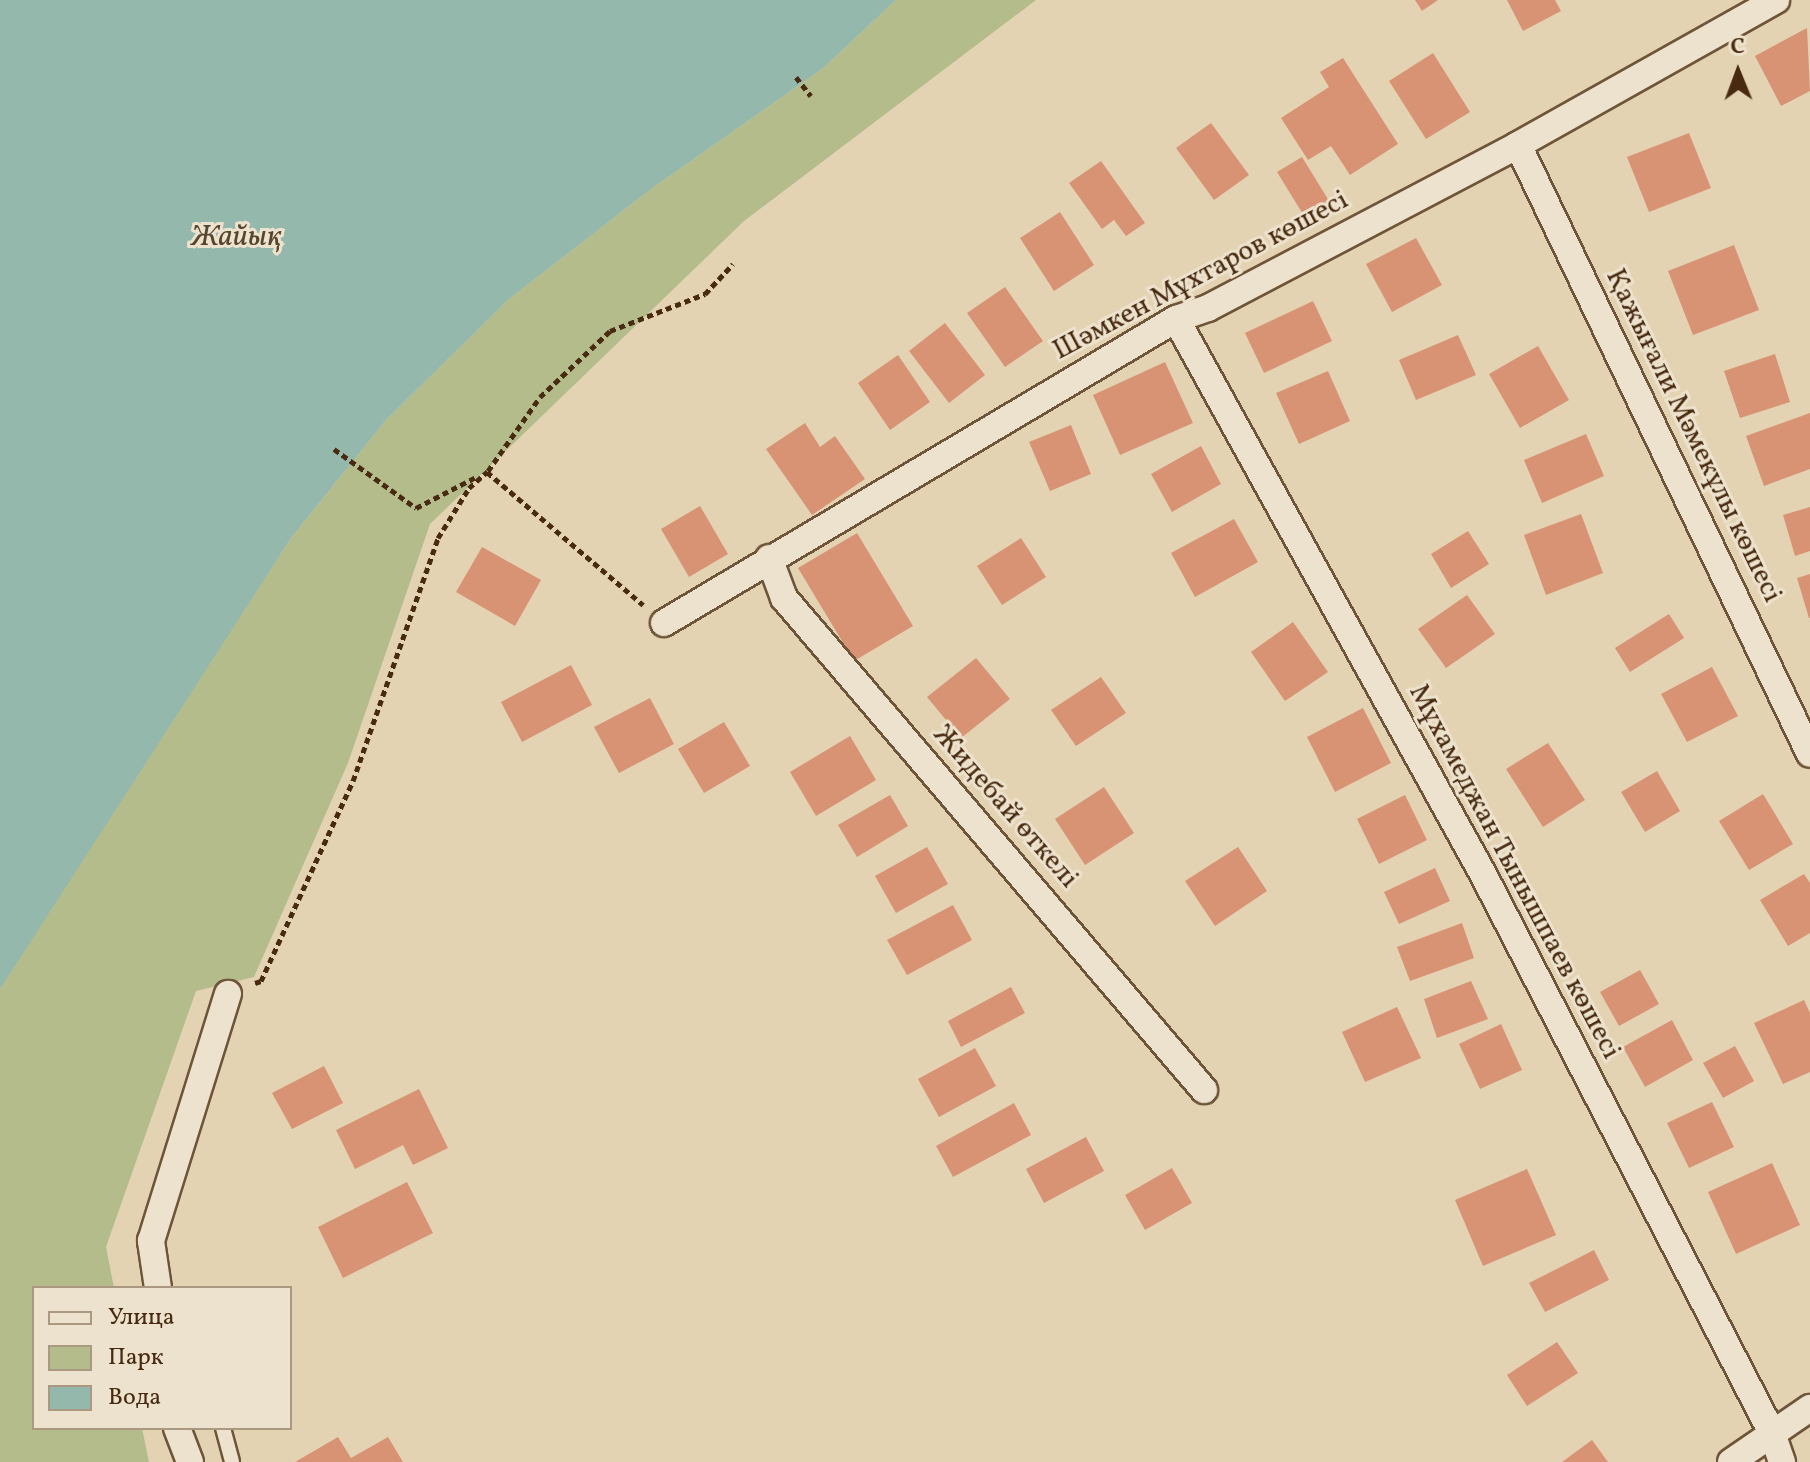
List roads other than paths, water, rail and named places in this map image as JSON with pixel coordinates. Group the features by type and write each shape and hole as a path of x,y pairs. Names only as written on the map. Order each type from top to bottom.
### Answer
{"street":[{"name":"Шәмкен Мұхтаров көшесі","path":"664,623 1176,319 1208,308 1518,145 1776,0"},
{"name":"Қажығали Мәмекұлы көшесі","path":"1518,145 1810,754"},
{"name":"Мұхамеджан Тынышпаев көшесі","path":"1176,319 1483,874 1772,1433 1782,1462"},
{"name":"Жидебай өткелі","path":"769,558 784,598 1204,1090"},
{"path":"158,1286 151,1241 228,994"},
{"path":"1731,1462 1810,1408"},
{"path":"178,1430 190,1462"}],"lane":[{"path":"224,1430 232,1462"}],"water":[{"name":"Жайық","path":"0,0 896,0 822,69 651,189 509,299 386,420 291,538 0,989"}]}
